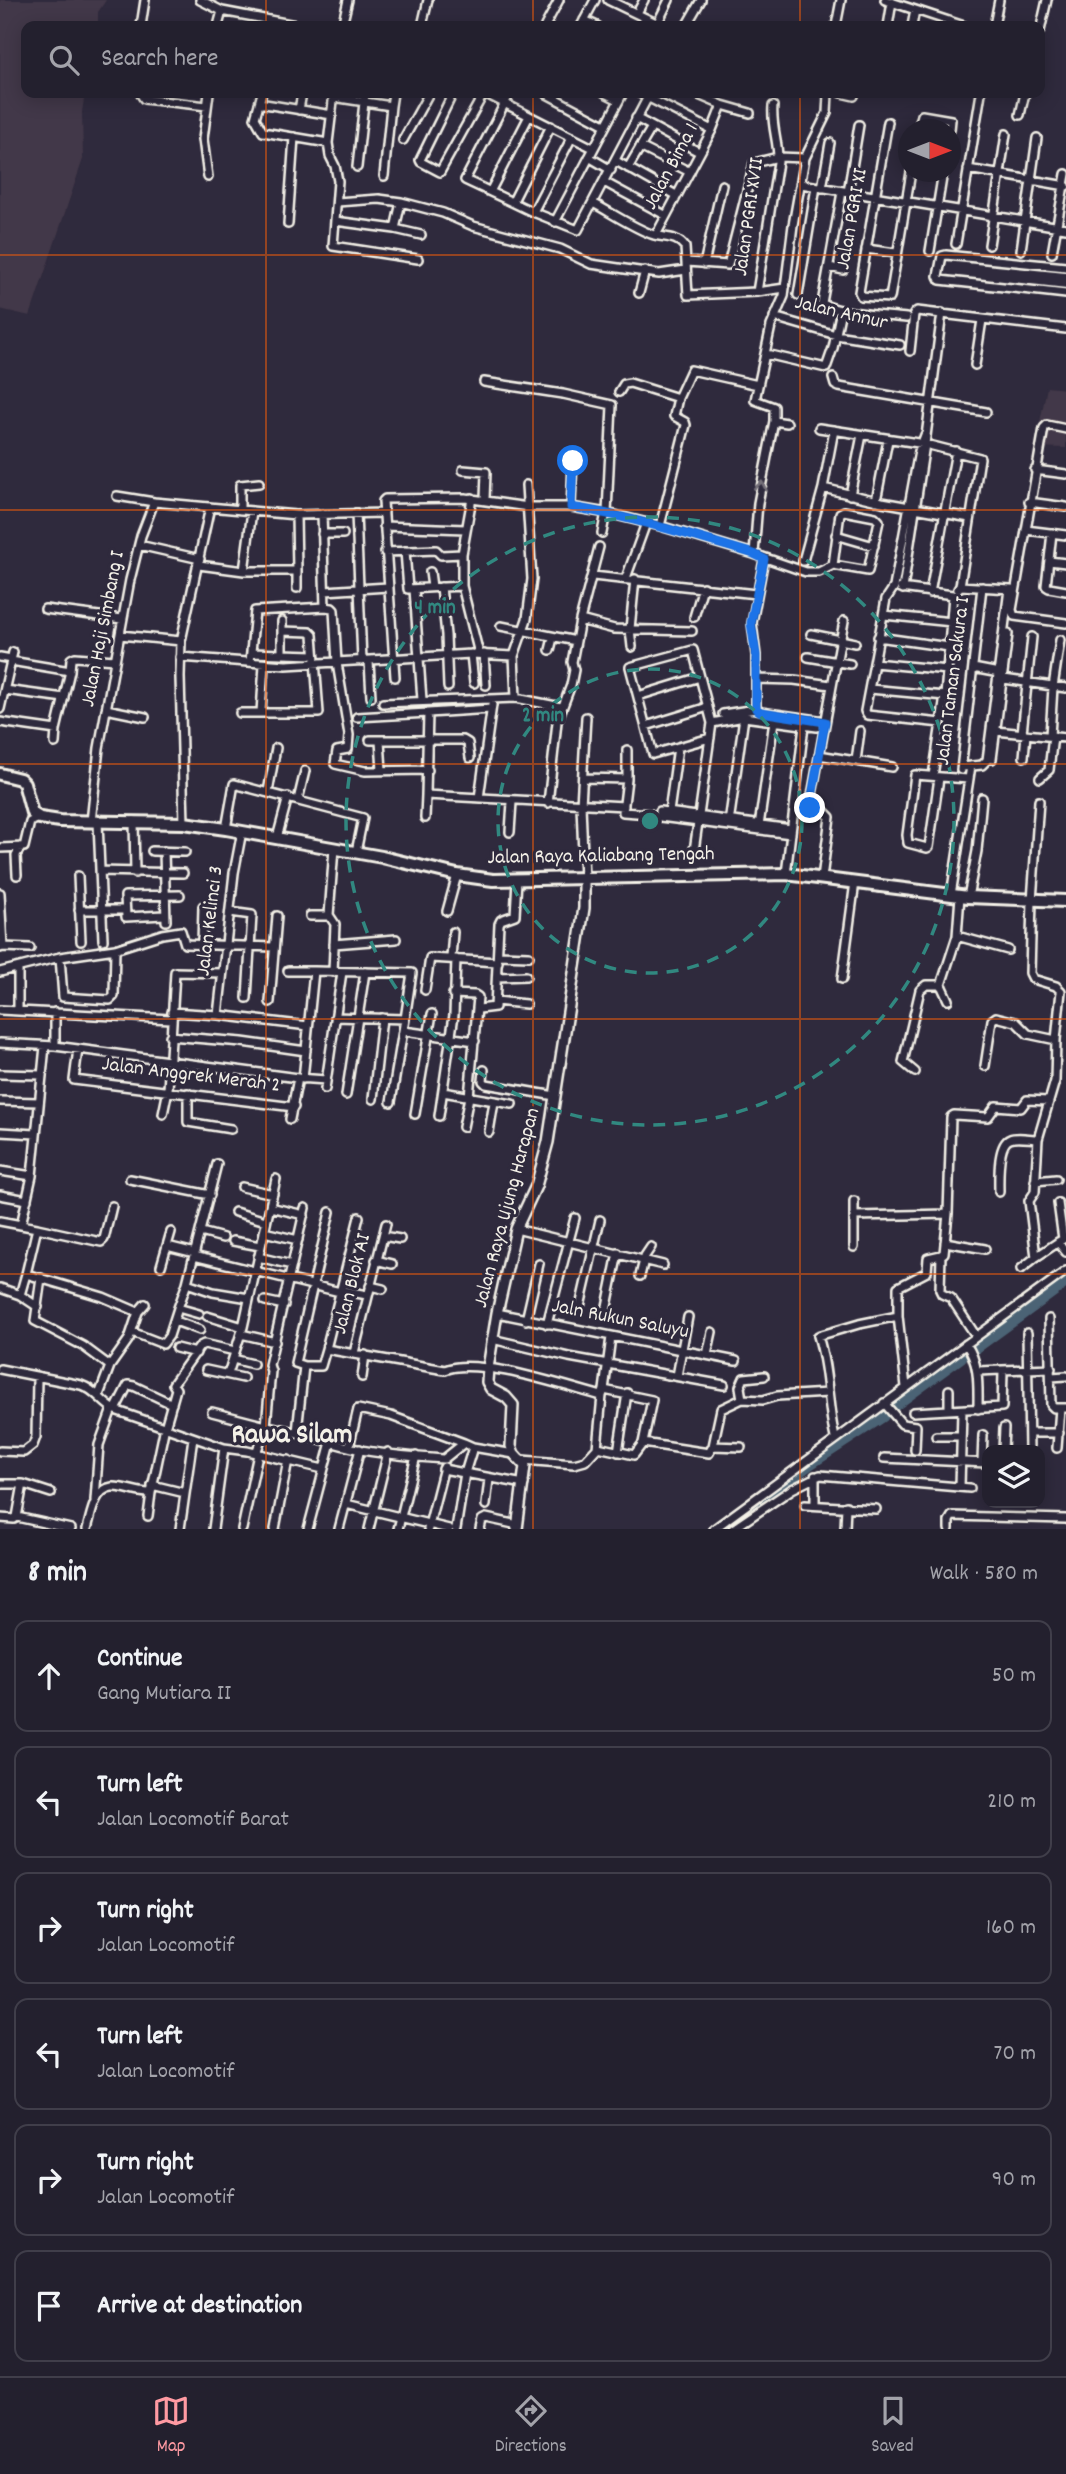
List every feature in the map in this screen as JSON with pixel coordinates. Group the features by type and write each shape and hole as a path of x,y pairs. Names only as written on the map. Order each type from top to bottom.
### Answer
{"main road":[{"path":"0,774 20,779 24,783 32,813 40,818"},
{"name":"Jalan Raya Kaliabang Tengah","path":"40,818 60,821 184,824 242,831 493,880 786,874 960,896 1066,901"}],"street":[{"path":"142,21 145,0"},
{"path":"201,0 222,11 275,21"},
{"path":"343,21 348,0"},
{"path":"423,21 428,0"},
{"path":"548,21 559,0"},
{"path":"584,21 595,0"},
{"path":"608,0 652,21"},
{"path":"637,13 644,0"},
{"path":"661,21 669,0"},
{"path":"689,21 701,0"},
{"path":"837,21 841,0"},
{"path":"995,21 999,0"},
{"path":"1042,21 1047,0"},
{"path":"888,21 889,1 938,21"},
{"path":"913,21 915,10"},
{"path":"219,21 222,11"},
{"path":"143,98 207,106"},
{"path":"208,98 203,139 208,177"},
{"path":"260,98 255,118 263,132 328,143"},
{"path":"299,110 301,98"},
{"path":"334,98 328,143 338,181 339,202 334,246 418,259"},
{"path":"347,98 391,106"},
{"path":"357,167 364,98"},
{"path":"384,176 392,98"},
{"path":"403,139 426,98"},
{"path":"451,98 420,160 440,172 484,98"},
{"path":"496,98 593,148"},
{"path":"508,98 465,178 466,181 578,230 647,98"},
{"path":"554,98 605,125"},
{"path":"555,222 620,98"},
{"path":"654,98 712,130"},
{"name":"Jalan Bima 1","path":"656,235 712,130 722,105 707,98"},
{"path":"754,554 758,503 774,421 773,405 755,401 774,317 785,288 805,158 827,110 828,98"},
{"path":"956,244 980,98"},
{"path":"1020,115 1024,98"},
{"path":"259,103 332,115"},
{"path":"722,105 750,113"},
{"name":"Jalan PGRI XVII","path":"757,292 778,158 773,106"},
{"path":"921,119 922,115 945,119"},
{"path":"491,191 529,116"},
{"path":"636,118 699,152"},
{"name":"Jalan PGRI XI","path":"888,122 859,295 887,299 890,296 896,253"},
{"path":"859,125 822,303 826,307 841,310 906,318"},
{"path":"513,201 551,126"},
{"path":"628,168 652,127"},
{"path":"989,245 1006,134"},
{"path":"288,223 294,137"},
{"path":"533,212 572,137"},
{"path":"1021,250 1037,138"},
{"path":"798,295 830,143"},
{"path":"640,147 690,172"},
{"path":"589,157 611,170"},
{"path":"339,202 379,199 401,202 443,213 473,226 560,249 591,264 667,274 687,266 728,265 753,165 760,160 805,158"},
{"path":"615,161 676,195"},
{"path":"968,169 1065,186"},
{"path":"1052,253 1066,174"},
{"path":"604,182 665,215"},
{"path":"866,249 896,253 909,182"},
{"path":"930,251 942,182"},
{"path":"801,184 1066,228"},
{"path":"704,264 722,185"},
{"path":"395,229 401,202"},
{"path":"593,203 656,235 677,239 685,247 688,295 785,288"},
{"path":"335,221 421,235"},
{"path":"1066,267 944,255 938,276 940,279 1066,294"},
{"path":"829,267 844,270"},
{"path":"639,293 645,271"},
{"path":"766,354 826,368 841,310"},
{"path":"910,351 914,314 917,311 1066,329"},
{"path":"940,723 867,715 865,711 886,598 894,587 912,507 942,313"},
{"name":"Jalan Annur","path":"774,317 836,335 900,345"},
{"path":"975,365 982,320"},
{"path":"660,526 686,425 684,421 674,417 678,398 691,370 758,385"},
{"path":"833,378 835,385 839,387 986,412"},
{"path":"484,382 563,394 612,405 607,513 602,533"},
{"path":"620,392 624,384 629,383 678,398"},
{"path":"774,421 787,423"},
{"path":"992,759 1012,589 1026,530 1035,470 1045,426 1066,429"},
{"path":"819,428 923,444 977,456 981,460 960,586 953,595 948,670 940,723 936,777 930,845 927,848 908,843 906,835 914,776 916,774 936,777 964,779"},
{"path":"803,561 823,488 834,430"},
{"path":"850,495 862,435"},
{"path":"876,501 888,440"},
{"path":"930,593 956,451"},
{"path":"571,507 573,461"},
{"path":"463,470 486,472 485,499"},
{"path":"1035,470 1066,474"},
{"path":"240,510 240,485 259,483"},
{"path":"516,698 514,656 524,630 532,579 526,485"},
{"path":"823,488 876,501 970,518"},
{"path":"117,496 296,515 384,513"},
{"path":"472,498 462,554 462,586 486,685"},
{"path":"395,677 385,552 385,499 472,498 528,507 571,507 607,513 660,526 806,572 819,572 832,565 868,571 879,524 875,517 841,512 832,565"},
{"name":"Jalan Haji Simbang I","path":"103,940 95,822 99,748 122,619 139,545 154,502"},
{"path":"1029,502 1066,507"},
{"path":"184,824 181,640 210,507"},
{"path":"902,589 912,507"},
{"path":"244,571 252,511"},
{"path":"356,513 359,588 371,697"},
{"path":"322,514 325,607"},
{"path":"296,515 297,588"},
{"path":"626,578 646,523"},
{"path":"384,526 466,529"},
{"path":"1026,530 1066,535"},
{"path":"1052,533 1047,587 1066,591"},
{"path":"323,534 342,534"},
{"path":"836,535 874,546"},
{"path":"139,545 244,571 297,570"},
{"path":"548,803 557,722 571,685 580,620 600,547"},
{"path":"385,552 436,550 440,555 462,554"},
{"path":"405,551 407,587 414,589 462,586"},
{"path":"756,709 756,650 751,628 764,559"},
{"path":"1049,561 1066,563"},
{"path":"430,572 432,587"},
{"path":"593,576 756,594"},
{"path":"632,647 630,629 635,579"},
{"path":"960,586 1012,589"},
{"path":"325,591 388,587"},
{"path":"441,587 448,687"},
{"path":"694,617 703,587"},
{"path":"894,587 953,595"},
{"name":"Jalan Taman Sakura I","path":"964,779 962,766 982,587"},
{"path":"414,589 422,700"},
{"path":"1012,589 1014,616 1066,623"},
{"path":"250,662 255,611 325,607 334,609 349,748 337,751 335,764 365,771 428,770"},
{"path":"45,609 122,619"},
{"path":"884,615 952,622"},
{"path":"580,620 614,629 692,631"},
{"path":"282,621 282,654"},
{"path":"822,878 830,817 810,806 844,621"},
{"path":"501,626 576,641"},
{"path":"240,713 318,713 312,633 282,631"},
{"path":"811,634 855,643"},
{"path":"962,766 982,765 987,760 1008,634"},
{"path":"120,635 181,640"},
{"path":"878,637 949,647"},
{"path":"1024,757 1026,682 1032,637"},
{"path":"550,650 553,638"},
{"path":"1040,778 1049,770 1060,640"},
{"path":"694,851 699,820 710,738 712,723 693,650 629,667 653,754 710,738"},
{"path":"252,653 314,655"},
{"path":"474,683 478,654"},
{"path":"180,657 315,665 447,655 514,656"},
{"path":"0,657 11,657 70,671"},
{"path":"1,705 5,690 4,671 11,657"},
{"path":"808,657 850,664"},
{"path":"55,743 71,659 116,660"},
{"path":"874,663 948,670"},
{"path":"261,713 264,664"},
{"path":"973,668 1026,682 1066,688"},
{"path":"638,696 700,677"},
{"path":"757,679 831,685"},
{"path":"870,689 945,696"},
{"path":"5,690 64,698"},
{"path":"479,798 493,698"},
{"path":"383,703 516,698 561,707"},
{"path":"646,726 708,707"},
{"path":"106,709 145,717"},
{"path":"357,717 491,709"},
{"path":"723,714 756,709 825,722"},
{"path":"425,818 428,713"},
{"path":"712,723 744,717 817,727"},
{"path":"729,824 744,717"},
{"path":"584,879 582,804 586,718"},
{"path":"0,722 56,730"},
{"path":"759,827 774,722"},
{"path":"786,874 804,726"},
{"path":"856,761 860,731"},
{"path":"996,731 1066,738"},
{"path":"370,740 467,741 470,758"},
{"path":"380,741 382,770"},
{"path":"678,747 669,812 660,811 660,817 791,831"},
{"path":"268,792 276,748"},
{"path":"627,750 625,813 650,814"},
{"path":"819,755 892,767"},
{"path":"948,1000 941,985 957,936 964,779 971,766"},
{"path":"298,800 305,771"},
{"path":"584,778 627,779"},
{"path":"226,829 234,784 363,818 356,852"},
{"path":"426,796 624,806"},
{"path":"277,838 288,797"},
{"path":"960,896 977,851 982,798"},
{"path":"510,832 512,802"},
{"path":"1036,1257 1029,1201 1035,1192 1038,1139 1055,1082 1061,990 1036,980 1030,973 1039,802"},
{"path":"17,875 16,855 26,844 30,822 40,818"},
{"path":"134,821 135,873"},
{"name":"Jalan Kelinci 3","path":"218,1015 234,873 242,831"},
{"path":"0,848 21,847"},
{"path":"333,972 335,924 329,916 334,848"},
{"path":"152,851 185,852"},
{"path":"164,851 164,895 165,918 127,917 124,910 127,895 164,895 180,895"},
{"path":"100,872 183,873"},
{"path":"447,911 457,874"},
{"path":"78,876 81,941"},
{"name":"Jalan Raya Ujung Harapan","path":"488,1368 516,1229 536,1186 548,1142 584,908 584,879"},
{"path":"478,1009 494,1008 499,924 501,920 515,915 517,880"},
{"path":"842,979 855,882"},
{"path":"0,893 2,947 30,948"},
{"path":"202,944 203,906"},
{"path":"79,910 124,910"},
{"path":"230,912 252,915 247,998"},
{"path":"270,1002 277,916"},
{"path":"310,916 329,916"},
{"path":"0,972 61,957 115,949 181,931 185,944 274,947"},
{"path":"439,1115 454,1015 453,932"},
{"path":"957,936 1008,950"},
{"path":"334,944 396,939"},
{"path":"61,957 63,997 110,1000 114,996 115,949"},
{"path":"425,990 429,958 529,956"},
{"path":"18,968 18,1011"},
{"path":"288,971 412,973 391,1102"},
{"path":"290,1119 306,1051 314,971"},
{"path":"163,1114 168,1090 175,972 222,973"},
{"path":"325,1089 342,972"},
{"path":"346,1095 365,972"},
{"path":"497,977 526,976"},
{"path":"915,1072 904,1062 920,992 926,985 941,985"},
{"path":"453,994 477,996 478,1009 469,1097 463,1127"},
{"path":"496,1001 526,1004"},
{"path":"0,1010 218,1015 309,1026"},
{"path":"55,1012 55,1046"},
{"path":"415,1114 432,1014"},
{"path":"335,1017 405,1019"},
{"path":"985,1066 989,1032 992,1020 996,1017 1016,1022 1028,1034 1056,1040"},
{"path":"373,1099 382,1018"},
{"path":"404,1031 475,1041"},
{"path":"170,1035 306,1051"},
{"path":"0,1043 55,1046 301,1079 326,1080"},
{"path":"21,1225 32,1177 45,1046"},
{"name":"Jalan Anggrek Merah 2","path":"78,1049 74,1080 294,1107"},
{"path":"1057,1053 1066,1054"},
{"path":"484,1070 485,1084 555,1096"},
{"path":"0,1074 42,1075"},
{"path":"489,1132 503,1087"},
{"path":"443,1092 512,1104"},
{"path":"188,1093 188,1122 231,1129"},
{"path":"976,1336 951,1298 941,1293 941,1255 946,1242 948,1214 951,1116 988,1117 996,1107 1021,1108 1027,1100 1048,1101"},
{"path":"0,1101 39,1102"},
{"path":"0,1132 36,1135"},
{"path":"999,1192 1000,1154 1004,1144 1013,1138 1038,1139"},
{"path":"132,1332 163,1345 169,1336 195,1255 217,1164"},
{"path":"0,1171 32,1177"},
{"path":"130,1179 210,1195"},
{"path":"228,1374 242,1330 276,1179"},
{"path":"1035,1181 1056,1179"},
{"path":"242,1187 273,1194"},
{"path":"0,1195 27,1200"},
{"path":"854,1201 854,1247"},
{"path":"1058,1203 1066,1252"},
{"path":"0,1221 101,1241 104,1239 112,1206"},
{"path":"242,1529 257,1454 266,1426 271,1371 269,1365 305,1212 270,1207"},
{"path":"234,1212 266,1221"},
{"path":"330,1212 295,1363 304,1366 321,1366 359,1217"},
{"path":"855,1216 948,1214"},
{"path":"547,1324 575,1218"},
{"path":"579,1311 600,1220"},
{"name":"Jalan Blok AI","path":"354,1353 386,1224"},
{"path":"20,1295 37,1228"},
{"path":"516,1229 663,1265"},
{"path":"161,1266 171,1232"},
{"path":"201,1232 223,1238"},
{"path":"264,1233 298,1240"},
{"path":"383,1236 400,1239"},
{"path":"1021,1269 1062,1239"},
{"path":"233,1241 260,1246"},
{"path":"946,1242 985,1249"},
{"path":"167,1246 254,1272 367,1295"},
{"path":"640,1276 651,1247"},
{"path":"606,1316 618,1253"},
{"path":"906,1387 898,1316 898,1287 925,1273 928,1258 941,1255"},
{"path":"258,1257 292,1265"},
{"path":"376,1260 392,1264"},
{"path":"526,1320 539,1264"},
{"path":"714,1529 906,1387 969,1349 976,1336 1066,1271"},
{"path":"26,1274 103,1297 138,1312"},
{"path":"41,1278 34,1318 36,1323 83,1346 110,1366"},
{"path":"187,1283 213,1292 249,1298"},
{"path":"370,1286 383,1289"},
{"path":"0,1288 20,1295 38,1307"},
{"path":"265,1301 284,1305"},
{"path":"99,1395 110,1366 132,1332 138,1312 145,1304"},
{"path":"178,1308 275,1342"},
{"name":"Jaln Rukun Saluyu","path":"497,1313 736,1361"},
{"path":"818,1336 898,1316"},
{"path":"677,1376 688,1317"},
{"path":"1049,1319 1051,1405 1054,1408 1063,1408 1058,1448"},
{"path":"175,1321 200,1330"},
{"path":"815,1327 826,1360 835,1438"},
{"path":"707,1355 712,1332"},
{"path":"1027,1333 1029,1445"},
{"path":"349,1447 358,1409 391,1416 473,1447 518,1457 574,1464 585,1461 597,1448 611,1337"},
{"path":"492,1339 559,1355 724,1385"},
{"path":"148,1516 151,1489 176,1389 174,1381 204,1344 253,1364"},
{"path":"176,1348 195,1354"},
{"path":"326,1349 445,1370 454,1366 488,1368 603,1393 627,1393 651,1398 653,1401 643,1443 634,1455 597,1448"},
{"path":"969,1349 978,1371 978,1409"},
{"path":"362,1377 365,1355"},
{"path":"297,1432 304,1366"},
{"path":"480,1529 482,1520 486,1518 518,1527 525,1466 511,1446 513,1405 506,1397 491,1389 487,1382 488,1368"},
{"path":"0,1369 80,1385 99,1395 105,1404 113,1409 224,1448 323,1469"},
{"path":"206,1370 243,1378"},
{"path":"978,1371 1027,1370 1066,1376"},
{"path":"896,1418 912,1413 1003,1406 1003,1372"},
{"path":"742,1399 740,1387 744,1378 764,1376"},
{"path":"0,1451 24,1452 33,1445 36,1437 37,1378"},
{"path":"88,1529 94,1502 99,1445 113,1409 128,1385 172,1404"},
{"path":"949,1390 949,1410"},
{"path":"643,1443 709,1452 713,1446 721,1409 742,1399 763,1400 777,1396 828,1392"},
{"path":"618,1452 627,1393"},
{"path":"885,1404 905,1426 916,1426 915,1450"},
{"path":"960,1487 962,1410"},
{"path":"212,1412 349,1447 443,1459 449,1457"},
{"path":"1003,1428 1003,1445"},
{"path":"1029,1433 1059,1433"},
{"path":"983,1435 983,1445"},
{"path":"936,1436 960,1436"},
{"path":"180,1529 193,1438"},
{"path":"308,1529 331,1442"},
{"path":"429,1526 443,1469 449,1457 464,1443"},
{"path":"713,1446 741,1447"},
{"path":"456,1529 465,1473 473,1447"},
{"path":"213,1529 224,1448"},
{"path":"340,1529 360,1449"},
{"path":"369,1529 388,1452"},
{"path":"398,1529 416,1456"},
{"path":"884,1458 982,1463"},
{"path":"275,1529 288,1460"},
{"path":"443,1469 524,1484"},
{"path":"815,1505 816,1476"},
{"path":"733,1529 816,1476 970,1488"},
{"path":"486,1505 489,1479"},
{"path":"0,1484 23,1484 51,1493"},
{"path":"18,1517 23,1484"},
{"path":"94,1502 103,1491 111,1487 141,1493 151,1489 185,1493"},
{"path":"346,1504 449,1529"},
{"path":"805,1505 876,1510"},
{"path":"845,1529 846,1506"},
{"path":"949,1529 952,1516 1066,1519"},
{"path":"0,1518 18,1517 71,1529"}],"shaded area":[{"path":"0,0 106,0 98,12 98,21 21,21 21,98 84,98 83,159 30,316 0,309"},
{"path":"1047,387 1066,389 1066,448 1035,447"}],"waterway":[{"path":"974,1349 1066,1282"},
{"path":"895,1405 961,1357"},
{"path":"721,1529 811,1463 883,1416"}],"district":[{"name":"Rawa Silam","path":"292,1437"}],"route":[{"path":"573,461 571,507 606,512 660,526 764,559 751,623 756,650 756,709 825,722 810,808"}]}
